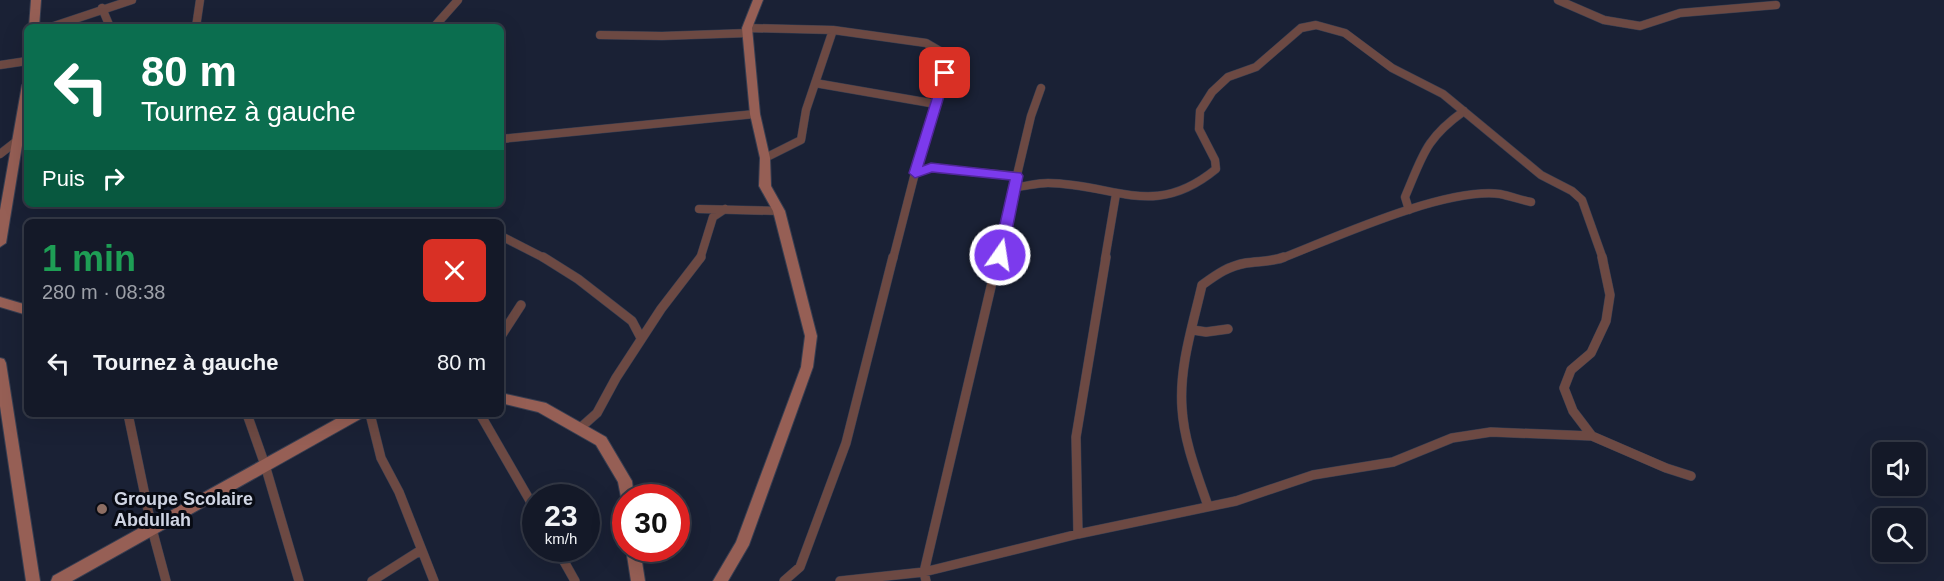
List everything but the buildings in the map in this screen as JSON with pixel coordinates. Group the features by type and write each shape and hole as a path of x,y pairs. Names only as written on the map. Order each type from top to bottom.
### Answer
{"street":[{"path":"34,24 36,0"},
{"path":"59,24 108,5 132,0"},
{"path":"196,24 200,0"},
{"path":"437,24 458,0"},
{"path":"720,581 742,545 807,367 811,336 779,211 765,186 765,158 754,114 748,31 758,0"},
{"path":"1558,0 1604,21 1640,26 1680,13 1776,5"},
{"path":"108,5 110,24"},
{"path":"1016,187 1048,183 1159,198 1202,183 1216,169 1215,160 1199,129 1200,111 1212,92 1228,77 1256,67 1301,28 1316,25 1345,33 1392,68 1443,94 1541,175 1572,191 1582,201 1601,250 1610,296 1606,321 1591,353 1571,370 1564,388 1573,411 1592,436"},
{"path":"765,158 801,140 806,110 833,30"},
{"path":"600,35 662,36 748,31 833,30 926,43 950,57 915,173 846,443 800,567 784,581"},
{"path":"0,65 24,61"},
{"path":"815,83 936,104"},
{"path":"925,576 1031,116 1041,88"},
{"path":"0,243 24,103"},
{"path":"1409,210 1405,197 1429,142 1442,127 1464,111"},
{"path":"504,139 754,114"},
{"path":"0,154 18,140"},
{"path":"915,173 931,168 1017,176"},
{"path":"1078,534 1076,437 1116,194"},
{"path":"1208,506 1193,462 1182,408 1186,357 1202,285 1227,268 1246,263 1272,262 1409,210 1457,197 1498,194 1530,202"},
{"path":"699,209 779,211"},
{"path":"579,429 597,413 641,338 702,256 713,217 724,209"},
{"path":"504,238 554,263 578,279 632,321 641,338"},
{"path":"0,302 24,309"},
{"path":"504,331 521,305"},
{"path":"1193,330 1206,332 1228,329"},
{"path":"0,363 33,581"},
{"path":"504,399 541,407 601,441 625,484"},
{"path":"129,417 152,529 166,581"},
{"path":"248,417 265,465 299,581"},
{"path":"58,581 352,417"},
{"path":"371,417 381,458 399,492 434,581"},
{"path":"482,417 522,487"},
{"path":"840,581 925,576 1078,534 1236,501 1312,476 1393,462 1452,438 1491,432 1592,436 1666,468 1691,476"},
{"path":"372,581 421,550"},
{"path":"565,562 575,580"},
{"path":"635,562 638,581"}],"place":[{"name":"Groupe Scolaire Abdullah","path":"102,509"}],"route":[{"path":"945,73 915,173 931,168 1017,176 1000,255"}]}
